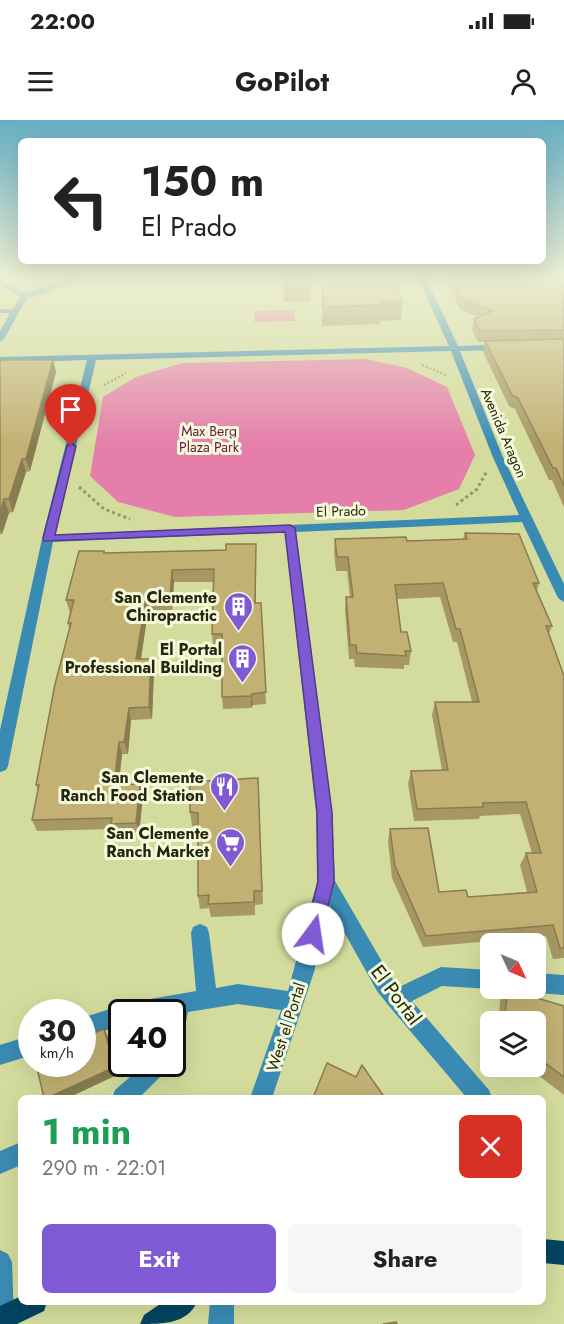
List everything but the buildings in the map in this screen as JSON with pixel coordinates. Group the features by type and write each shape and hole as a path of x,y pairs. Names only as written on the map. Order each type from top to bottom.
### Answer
{"main road":[{"path":"546,1251 564,1253"},
{"path":"1,1318 29,1305"},
{"path":"153,1324 181,1305"}],"street":[{"name":"Avenida Aragon","path":"448,334 497,455 564,598"},
{"path":"0,360 511,346"},
{"path":"0,766 48,538 92,358"},
{"name":"El Prado","path":"48,538 526,518"},
{"name":"West el Portal","path":"262,1095 294,1002 326,882 324,812 290,528"},
{"name":"El Portal","path":"326,882 384,984 478,1095"},
{"path":"200,933 207,999"},
{"path":"396,999 441,976 480,979"},
{"path":"546,984 564,985"},
{"path":"186,1003 238,994 294,1002"},
{"path":"0,1056 18,1050"},
{"path":"127,1095 147,1077"},
{"path":"0,1163 18,1154"},
{"path":"0,1262 1,1318"},
{"path":"221,1324 222,1305"}],"path":[{"path":"80,405 101,387 130,371"},
{"path":"453,507 477,489 497,455"},
{"path":"65,473 104,509 133,520"}],"green space":[{"name":"Max Berg Plaza Park","path":"366,359 407,368 447,387 475,455 459,489 404,510 175,517 118,502 90,476 103,397 136,377 182,363"}],"place":[{"name":"San Clemente Chiropractic","path":"238,632"},
{"name":"El Portal Professional Building","path":"243,684"},
{"name":"San Clemente Ranch Food Station","path":"225,812"},
{"name":"San Clemente Ranch Market","path":"230,868"}],"route":[{"path":"71,446 48,538 290,528 324,812 326,882 313,934"}]}
